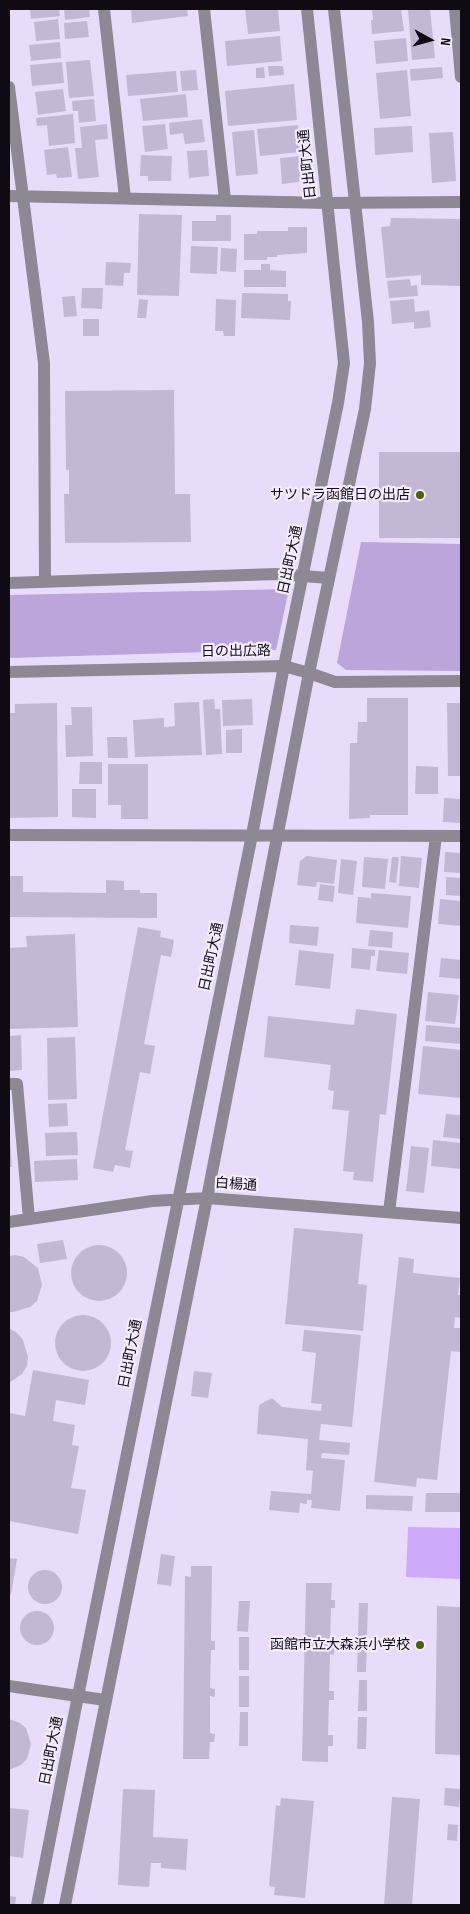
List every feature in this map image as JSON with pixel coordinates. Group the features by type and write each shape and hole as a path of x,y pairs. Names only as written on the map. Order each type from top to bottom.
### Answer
{"street":[{"path":"104,9 125,198"},
{"path":"204,9 226,200"},
{"name":"日出町大通","path":"37,1905 252,836 284,666 338,403 344,363 307,9"},
{"path":"65,1905 207,1198 309,673 365,409 370,363 368,322 357,202 334,9"},
{"path":"455,9 461,77"},
{"path":"9,86 44,363 45,582"},
{"path":"9,196 327,202 461,202"},
{"path":"9,582 276,574 330,578"},
{"name":"日の出広路","path":"9,672 284,666 335,682 461,681"},
{"path":"9,835 461,836"},
{"path":"389,1212 436,836"},
{"path":"9,1084 17,1084 29,1220"},
{"name":"白楊通","path":"9,1222 152,1201 207,1198 461,1218"},
{"path":"9,1686 105,1700"}],"shaded area":[{"path":"361,542 461,544 461,671 346,670 337,663"},
{"path":"289,589 276,650 9,658 9,595"},
{"path":"408,1527 461,1528 461,1579 406,1577"}],"building":[{"path":"30,9 59,9 60,16 31,19"},
{"path":"64,9 89,9 90,17 65,20"},
{"path":"131,9 187,9 188,16 132,23"},
{"path":"245,9 278,9 280,31 248,34"},
{"path":"401,9 404,31 372,34 372,10"},
{"path":"408,9 430,9 435,58 412,60"},
{"path":"58,19 60,39 36,41 34,22"},
{"path":"87,21 89,37 65,39 64,23"},
{"path":"280,36 282,61 227,66 225,41"},
{"path":"406,38 408,61 376,64 374,41"},
{"path":"60,42 61,58 31,61 29,45"},
{"path":"90,60 94,96 69,98 66,62"},
{"path":"62,62 64,83 32,86 30,65"},
{"path":"268,66 283,66 284,75 269,76"},
{"path":"264,67 265,78 256,78 256,68"},
{"path":"442,67 443,78 411,81 410,69"},
{"path":"196,70 198,90 182,91 180,71"},
{"path":"407,70 411,116 380,119 376,73"},
{"path":"176,71 178,92 128,96 126,75"},
{"path":"294,84 297,120 228,126 225,91"},
{"path":"63,89 66,111 38,115 35,92"},
{"path":"186,94 188,117 143,121 140,99"},
{"path":"94,99 96,121 79,123 78,111 73,111 72,101"},
{"path":"73,114 75,143 49,146 47,125 37,126 36,118"},
{"path":"202,119 205,142 185,144 183,133 170,135 169,123"},
{"path":"107,124 108,139 95,140 99,177 78,179 75,148 82,148 80,127"},
{"path":"165,124 168,149 145,152 142,126"},
{"path":"298,125 301,152 260,156 257,129"},
{"path":"412,126 413,152 375,155 374,128"},
{"path":"254,130 258,174 236,176 232,132"},
{"path":"453,132 456,181 432,183 429,133"},
{"path":"68,147 72,177 57,178 56,174 47,175 44,150"},
{"path":"207,150 209,176 189,178 187,151"},
{"path":"141,155 172,156 171,181 148,181 148,176 140,176"},
{"path":"301,156 303,175 299,182 282,184 280,158"},
{"path":"139,214 182,215 179,296 137,295"},
{"path":"216,215 231,215 231,241 192,241 192,221 216,221"},
{"path":"391,218 461,219 461,286 421,285 421,275 386,278 381,227 390,226"},
{"path":"288,227 307,227 307,253 277,255 277,257 267,257 267,260 244,260 244,234 257,234 257,231 288,231"},
{"path":"191,246 218,247 217,274 190,273"},
{"path":"221,248 237,249 236,272 220,271"},
{"path":"106,262 131,263 130,273 124,273 123,286 105,285"},
{"path":"261,264 270,264 270,270 286,271 286,287 244,287 244,270 261,270"},
{"path":"410,279 411,286 417,285 418,296 389,298 387,281"},
{"path":"82,288 103,288 102,309 81,308"},
{"path":"242,293 288,294 288,301 291,301 290,320 241,318"},
{"path":"75,296 77,316 64,317 62,297"},
{"path":"139,299 148,300 146,318 137,318"},
{"path":"216,299 236,300 235,336 224,336 223,331 215,331"},
{"path":"414,299 415,312 429,310 431,327 414,329 414,322 392,324 390,301"},
{"path":"83,319 99,319 99,336 83,336"},
{"path":"174,390 175,494 190,494 191,542 65,543 64,494 69,494 69,470 66,470 65,391"},
{"name":"サツドラ函館日の出店","path":"379,452 461,452 461,538 379,538"},
{"path":"367,698 408,698 408,815 370,815 370,818 349,819 350,743 357,743 358,722 367,722"},
{"path":"214,699 215,709 220,709 222,754 206,755 203,700"},
{"path":"252,699 253,725 223,726 222,700"},
{"path":"199,702 202,755 135,757 133,720 164,718 164,727 175,726 174,703"},
{"path":"57,703 58,817 9,818 9,713 15,713 15,704"},
{"path":"447,703 461,703 461,776 448,776"},
{"path":"71,707 92,707 93,756 66,757 65,725 72,725"},
{"path":"242,729 242,753 226,753 226,730"},
{"path":"107,737 127,737 128,758 108,758"},
{"path":"80,762 102,762 102,784 79,784"},
{"path":"108,764 148,764 148,819 121,819 121,805 108,805"},
{"path":"416,766 438,767 438,794 415,794"},
{"path":"72,789 96,789 96,818 72,817"},
{"path":"444,798 460,799 461,823 443,822"},
{"path":"445,852 461,853 461,873 444,872"},
{"path":"307,856 337,860 334,884 317,882 316,887 297,885 300,861"},
{"path":"401,856 422,858 419,888 399,886"},
{"path":"364,857 388,859 385,889 362,887"},
{"path":"392,857 399,857 396,883 389,882"},
{"path":"341,859 357,861 353,895 338,893"},
{"path":"9,876 23,876 23,892 106,893 106,880 124,881 124,890 140,890 140,893 157,893 157,918 9,917"},
{"path":"446,877 461,878 461,896 446,895"},
{"path":"320,884 335,886 333,902 318,900"},
{"path":"371,893 411,896 408,928 356,923 358,897 371,898"},
{"path":"440,899 461,901 461,926 438,924"},
{"path":"290,925 319,927 317,946 289,943"},
{"path":"138,927 161,931 160,937 174,940 171,957 161,955 144,1044 155,1046 150,1074 140,1072 125,1150 133,1151 130,1168 115,1165 113,1172 93,1168"},
{"path":"370,930 393,932 392,948 368,946"},
{"path":"75,934 78,1027 9,1029 9,948 27,947 26,936"},
{"path":"352,948 375,950 375,956 371,956 370,970 351,968"},
{"path":"299,950 334,954 330,989 295,985"},
{"path":"379,950 409,953 407,974 376,971"},
{"path":"441,958 461,960 461,979 439,977"},
{"path":"428,992 459,995 455,1024 425,1021"},
{"path":"356,1009 397,1014 386,1115 380,1114 373,1182 353,1180 354,1172 343,1171 349,1111 332,1109 334,1091 328,1090 331,1065 264,1057 268,1016 354,1025"},
{"path":"426,1025 461,1028 461,1044 425,1041"},
{"path":"21,1035 22,1070 9,1071 9,1036"},
{"path":"75,1037 77,1099 48,1100 47,1038"},
{"path":"423,1046 461,1050 461,1098 418,1094"},
{"path":"67,1103 68,1126 49,1127 48,1104"},
{"path":"446,1114 461,1115 461,1139 443,1137"},
{"path":"77,1132 78,1155 46,1156 45,1133"},
{"path":"10,1138 12,1167 9,1167"},
{"path":"433,1140 461,1143 461,1169 431,1166"},
{"path":"411,1146 429,1148 424,1193 406,1191"},
{"path":"77,1159 78,1180 35,1182 34,1161"},
{"path":"294,1228 363,1234 358,1284 367,1285 363,1331 285,1324"},
{"path":"63,1240 67,1259 40,1263 37,1244"},
{"path":"93,1245 105,1245 115,1249 123,1257 127,1273 123,1289 115,1297 105,1301 93,1301 83,1297 75,1289 71,1279 71,1267 75,1257 83,1249"},
{"path":"9,1256 24,1257 38,1268 42,1285 37,1301 30,1307 9,1312"},
{"path":"399,1257 414,1259 413,1273 460,1278 458,1295 461,1295 461,1318 455,1317 454,1328 461,1328 460,1352 451,1351 437,1480 417,1478 416,1487 374,1482"},
{"path":"77,1315 89,1315 99,1319 107,1327 111,1343 107,1359 99,1367 89,1371 77,1371 67,1367 59,1359 55,1349 55,1337 59,1327 67,1319"},
{"path":"9,1328 23,1340 28,1357 27,1366 22,1374 9,1383"},
{"path":"304,1330 361,1335 352,1427 321,1424 319,1440 350,1443 349,1455 322,1453 321,1458 345,1460 340,1511 311,1508 312,1500 307,1500 307,1504 300,1503 299,1513 269,1510 271,1491 311,1494 313,1471 306,1470 308,1439 257,1434 259,1405 272,1398 282,1407 321,1411 322,1404 311,1403 316,1353 302,1351"},
{"path":"33,1370 89,1380 85,1405 56,1400 53,1421 75,1425 72,1445 79,1446 71,1488 86,1490 78,1534 9,1521 9,1413 25,1416"},
{"path":"194,1371 212,1373 208,1398 191,1396"},
{"path":"426,1493 461,1493 461,1512 425,1512"},
{"path":"366,1495 413,1496 412,1511 366,1509"},
{"path":"161,1554 175,1556 171,1586 157,1584"},
{"path":"9,1558 17,1559 11,1595 9,1594"},
{"path":"191,1566 212,1566 211,1641 215,1641 215,1650 211,1650 210,1688 215,1689 215,1697 210,1696 210,1733 215,1734 214,1742 210,1742 209,1759 183,1759 185,1576 191,1577"},
{"path":"45,1570 52,1571 57,1575 61,1580 61,1594 57,1599 52,1603 45,1604 38,1603 33,1599 29,1594 28,1587 29,1580 33,1575 38,1571"},
{"path":"306,1583 332,1583 331,1600 335,1600 335,1608 331,1608 330,1645 335,1645 334,1655 330,1654 329,1691 334,1691 334,1700 329,1700 328,1735 333,1735 333,1746 328,1746 328,1762 302,1761"},
{"path":"239,1601 250,1601 248,1632 237,1631"},
{"path":"359,1603 368,1603 367,1636 358,1636"},
{"path":"437,1606 461,1607 461,1755 435,1754"},
{"path":"37,1611 44,1612 49,1616 53,1621 53,1635 49,1640 44,1644 37,1645 30,1644 25,1640 21,1635 20,1628 21,1621 25,1616 30,1612"},
{"path":"239,1637 249,1637 249,1670 239,1670"},
{"path":"358,1641 367,1641 366,1672 357,1672"},
{"path":"239,1676 249,1676 249,1707 239,1707"},
{"path":"359,1680 367,1680 367,1711 358,1711"},
{"path":"240,1712 248,1712 248,1746 239,1746"},
{"path":"358,1717 367,1717 366,1749 357,1749"},
{"path":"9,1719 20,1723 26,1728 31,1744 27,1759 21,1765 9,1770"},
{"path":"445,1788 461,1789 459,1807 444,1805"},
{"path":"123,1789 155,1790 153,1837 188,1839 186,1870 161,1868 161,1863 151,1863 149,1887 118,1885"},
{"path":"392,1797 420,1799 412,1905 384,1905"},
{"path":"281,1798 314,1801 305,1898 274,1895 275,1887 269,1886 276,1805 280,1806"},
{"path":"9,1808 29,1810 23,1858 9,1856"},
{"path":"448,1824 458,1825 457,1841 447,1840"},
{"path":"9,1896 16,1897 15,1905 9,1905"}],"place":[{"name":"サツドラ函館日の出店","path":"420,495"},
{"name":"函館市立大森浜小学校","path":"420,1645"}]}
